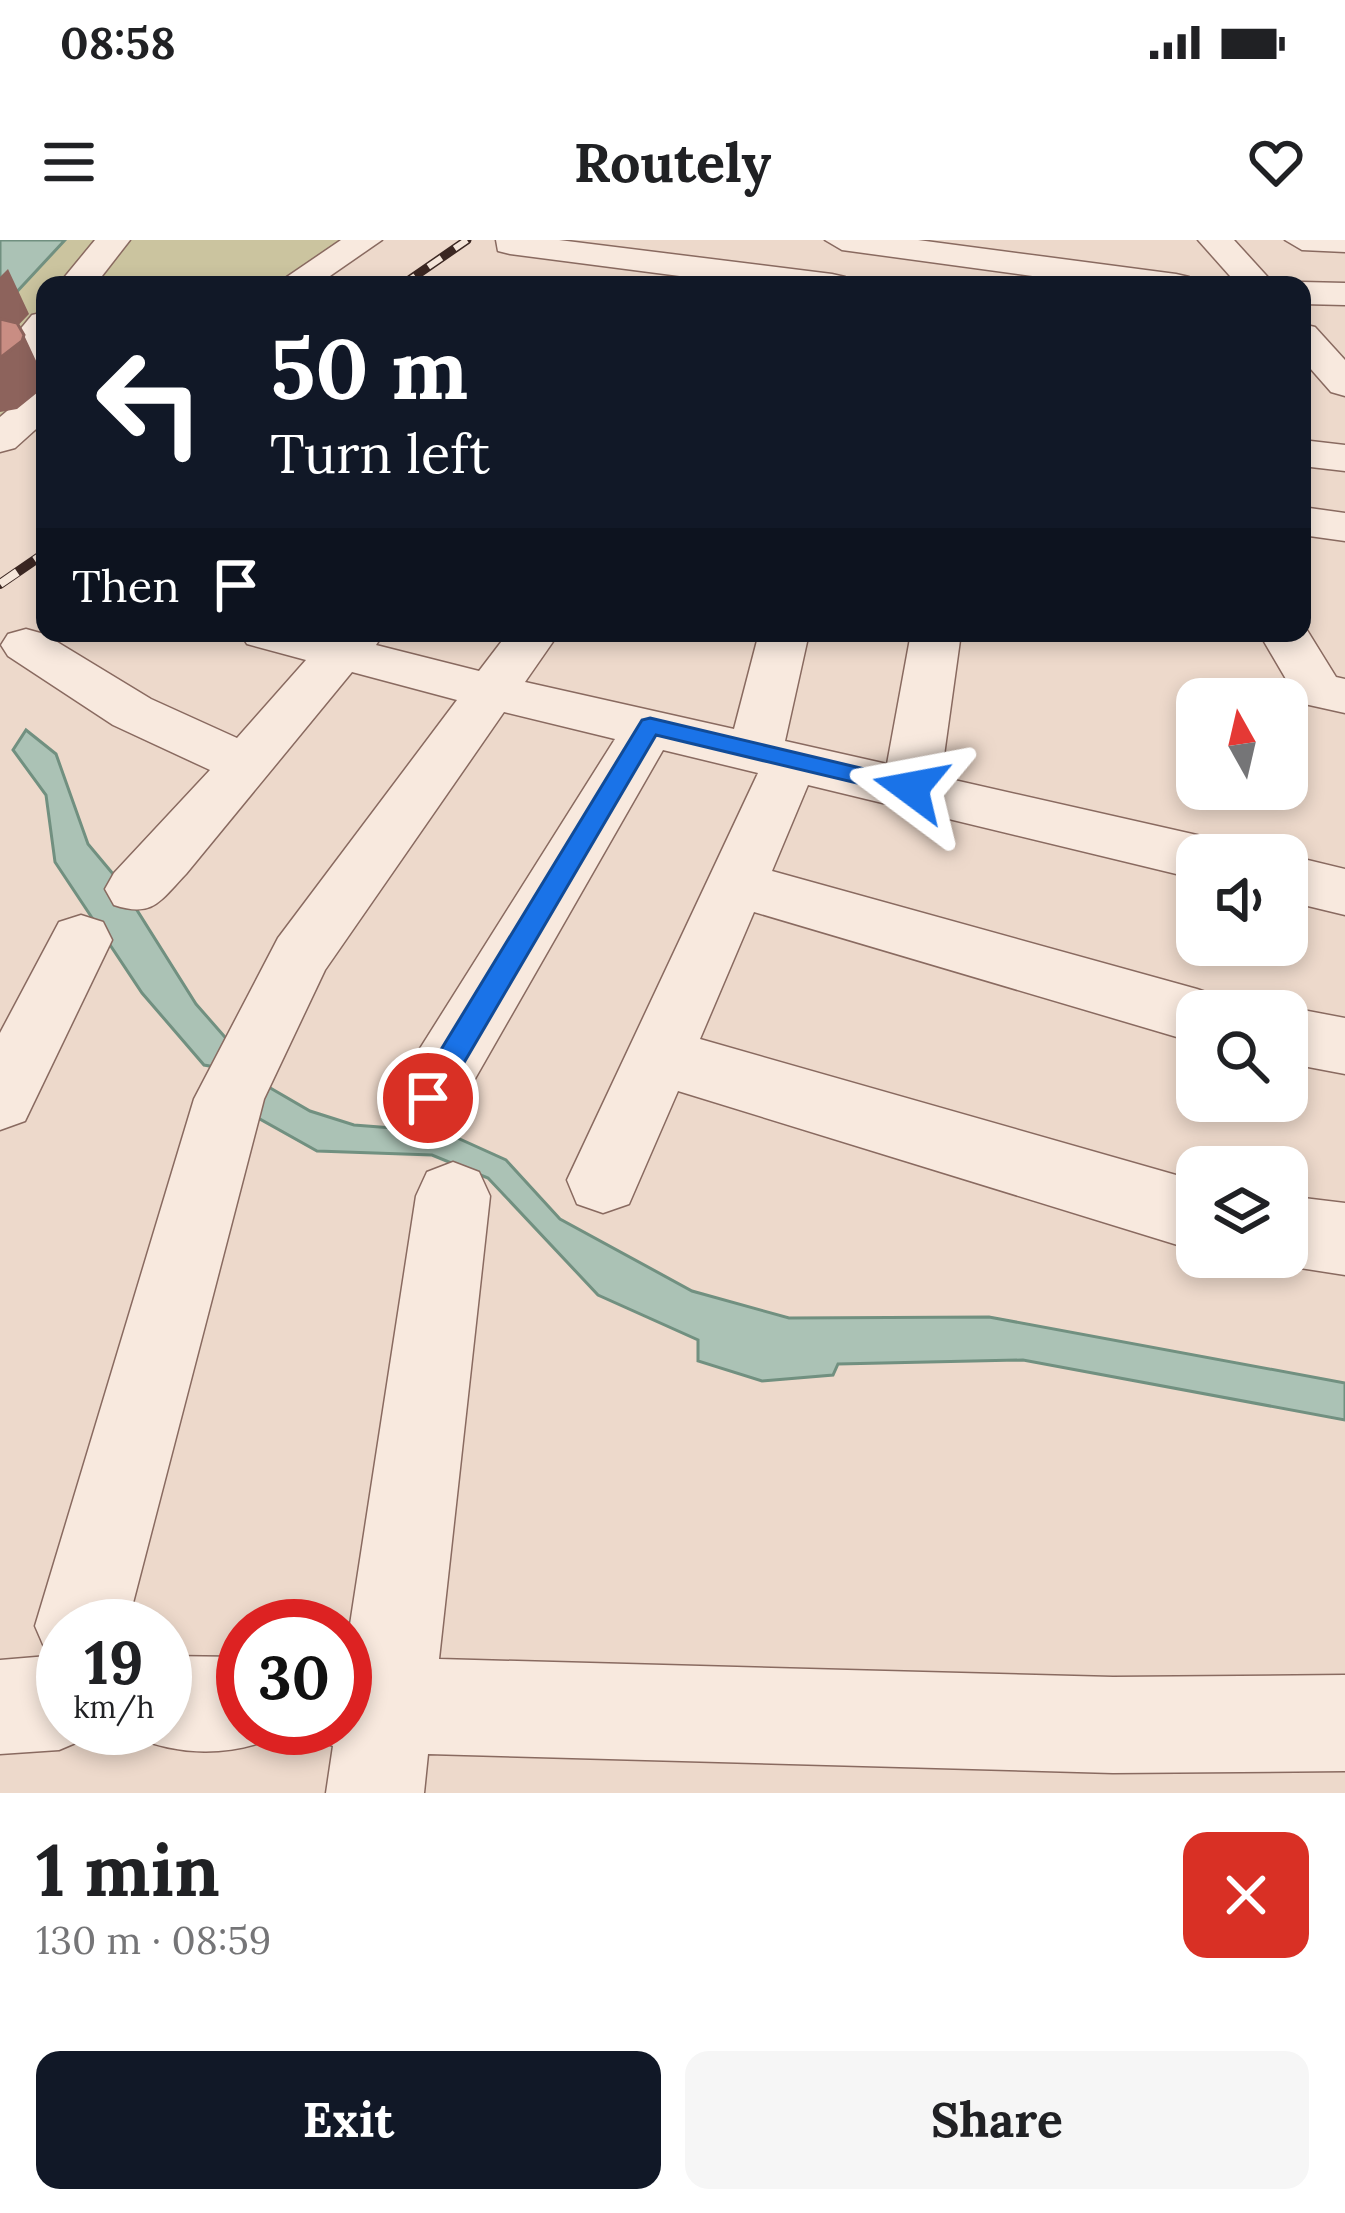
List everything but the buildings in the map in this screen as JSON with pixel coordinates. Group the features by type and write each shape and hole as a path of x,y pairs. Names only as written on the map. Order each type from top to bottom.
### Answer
{"street":[{"path":"83,276 113,240"},
{"path":"307,276 365,240"},
{"path":"842,240 957,247 1024,275"},
{"path":"1177,240 1217,243 1248,276"},
{"path":"1302,240 1345,242"},
{"path":"510,244 776,276"},
{"path":"931,276 957,247"},
{"path":"1311,293 1345,294"},
{"path":"36,334 28,344 36,360"},
{"path":"1311,344 1345,384"},
{"path":"1311,393 1345,396"},
{"path":"0,439 36,408"},
{"path":"0,468 36,446"},
{"path":"1311,454 1345,458"},
{"path":"1311,522 1345,527"},
{"path":"135,889 173,852 243,763 351,642 490,691 1176,852"},
{"path":"79,1599 229,1099 300,956 527,642"},
{"path":"603,1180 736,884 774,756 783,642"},
{"path":"911,788 935,642"},
{"path":"1289,642 1319,691 1345,696"},
{"path":"26,644 132,712 243,763"},
{"path":"428,1098 650,726"},
{"path":"1308,883 1345,892"},
{"path":"736,884 1176,1010"},
{"path":"0,1100 81,940"},
{"path":"1308,1039 1345,1046"},
{"path":"662,1057 1176,1210"},
{"path":"372,1715 453,1196"},
{"path":"1308,1234 1345,1239"},
{"path":"372,1734 1345,1723"}],"shaded area":[{"path":"0,240 347,240 289,276 36,276 36,431 0,453"},
{"path":"0,240 65,240 12,297 0,297"},
{"path":"26,730 56,754 88,844 118,880 196,1004 231,1044 221,1068 204,1065 142,993 55,862 46,795 13,750"},
{"path":"260,1082 310,1111 354,1125 444,1132 506,1160 560,1219 692,1291 789,1318 989,1317 1345,1383 1345,1420 1023,1360 838,1364 833,1375 762,1381 698,1361 698,1340 598,1295 488,1178 432,1155 317,1151 251,1114"}],"railway":[{"path":"415,276 467,240"},
{"path":"0,584 36,559"}],"route":[{"path":"428,1098 650,726 911,788"}]}
